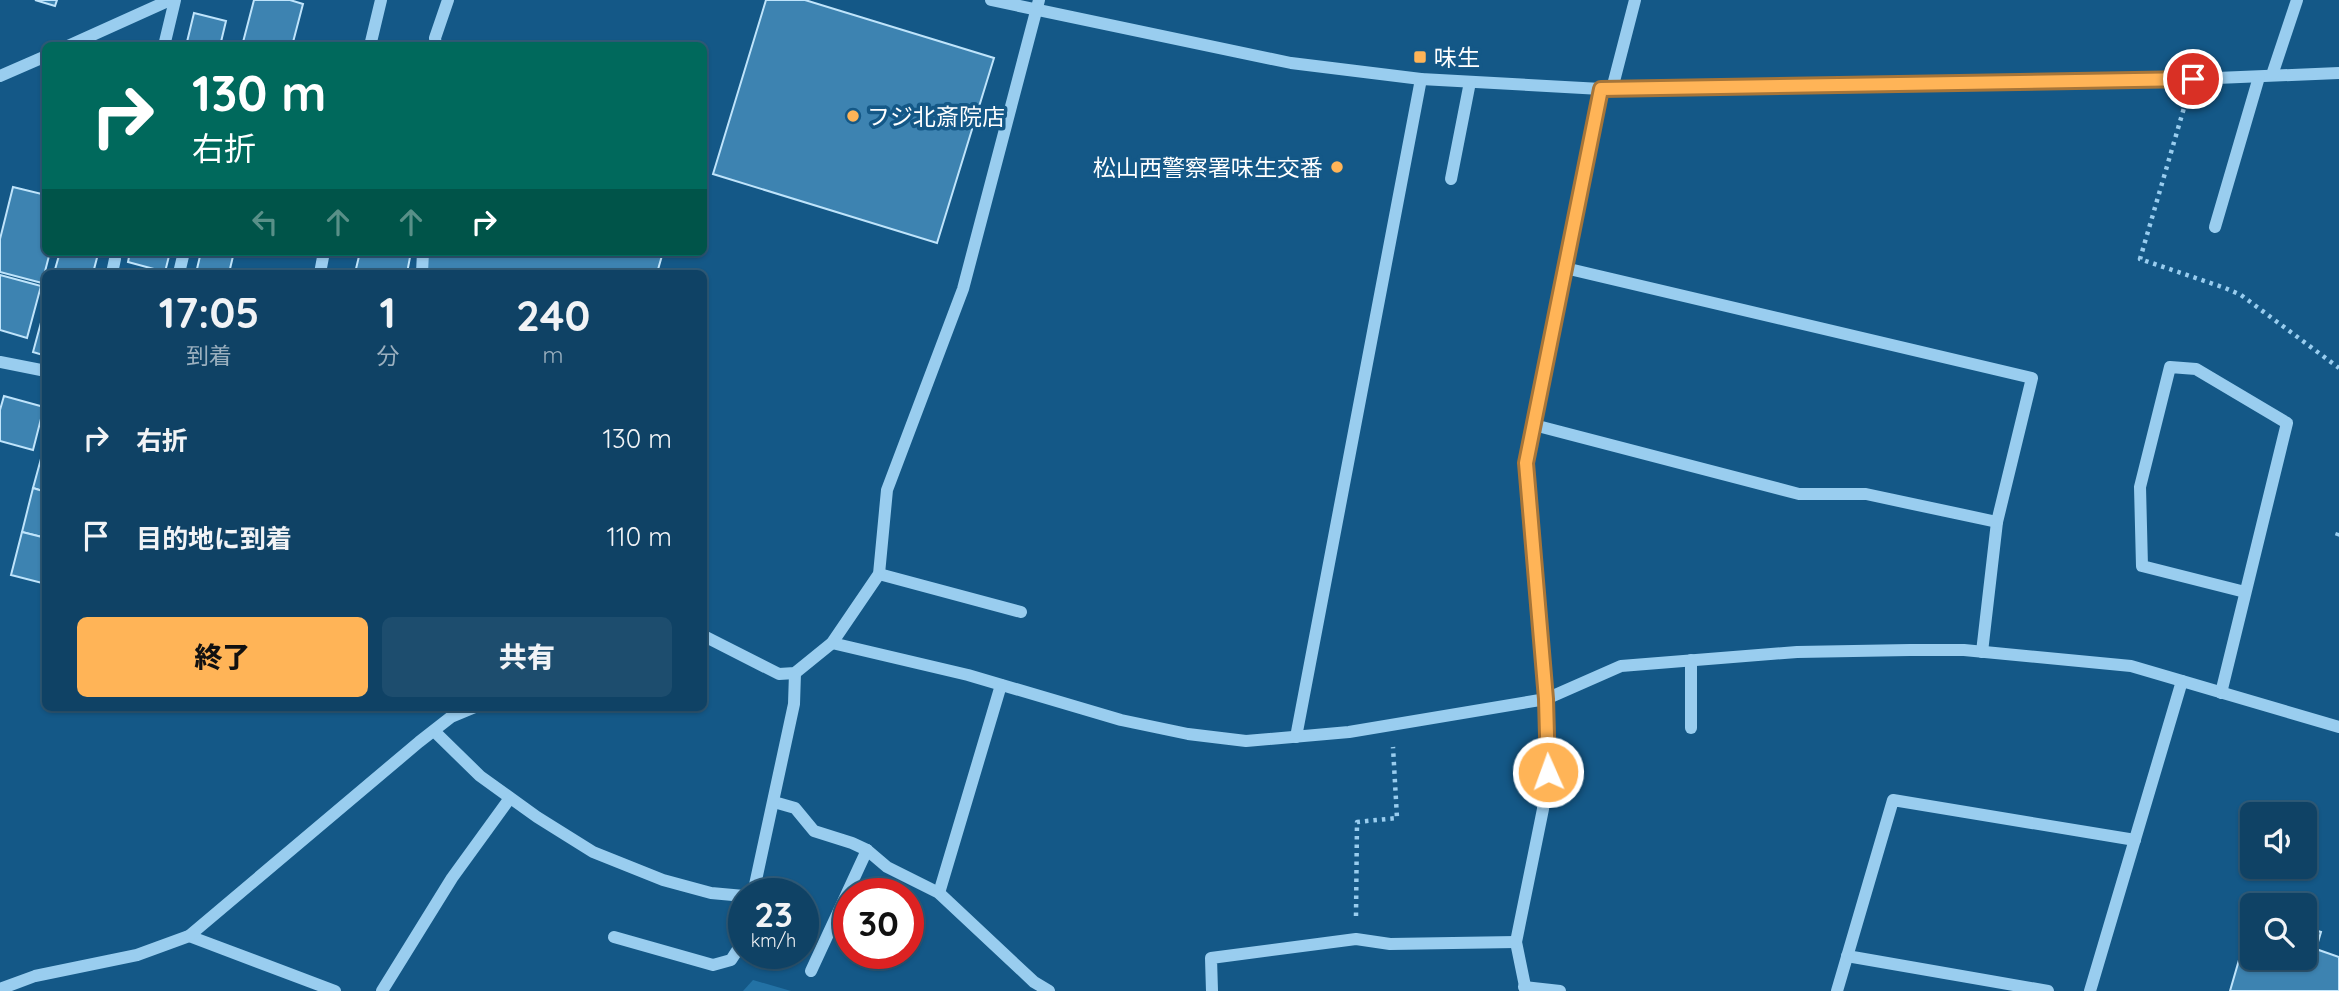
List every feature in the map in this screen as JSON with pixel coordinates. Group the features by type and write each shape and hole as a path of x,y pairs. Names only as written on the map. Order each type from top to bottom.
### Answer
{"street":[{"path":"77,42 173,0"},
{"path":"165,42 173,0"},
{"path":"371,42 381,0"},
{"path":"436,42 447,0"},
{"path":"991,0 1038,5 1292,63 1421,79 1469,82 1606,89 2339,73"},
{"path":"1560,991 1525,989 1516,942 1548,772 1546,699 1526,463 1565,268 1606,89 1635,0"},
{"path":"2215,227 2266,76 2297,0"},
{"path":"707,638 779,674 795,673 832,643 879,574 887,490 963,289 1038,5"},
{"path":"0,76 42,58"},
{"path":"1296,737 1421,79"},
{"path":"1451,180 1469,82"},
{"path":"112,270 115,259"},
{"path":"1565,268 2032,378 1997,522 1982,652"},
{"path":"0,362 42,370"},
{"path":"2221,693 2287,423 2196,369 2170,367 2140,487 2142,566 2245,592"},
{"path":"1534,425 1799,494 1866,494 1997,522"},
{"path":"879,574 1021,611"},
{"path":"832,643 1001,685 1121,720 1188,734 1246,741 1349,732 1546,699 1621,666 1797,652 1910,650 1982,652 2131,666 2339,727"},
{"path":"1690,660 1691,728"},
{"path":"755,878 794,704 795,673"},
{"path":"2090,991 2182,681"},
{"path":"939,893 1001,685"},
{"path":"0,989 35,976 137,955 189,936 451,717 465,711"},
{"path":"434,731 480,776 537,817 593,852 663,880 711,893 728,895"},
{"path":"383,991 452,878 510,798"},
{"path":"1837,991 1893,800 2135,840"},
{"path":"774,802 794,808 814,831 867,850 887,867 939,893 1034,982 1049,991"},
{"path":"811,971 867,850"},
{"path":"189,936 335,991"},
{"path":"614,937 713,965 728,961"},
{"path":"1212,991 1211,958 1356,939 1390,944 1516,942"},
{"path":"1847,956 2048,991"}],"path":[{"path":"1356,939 1357,822 1396,818 1392,725"}],"shaded area":[{"path":"753,980 791,991 743,991"}],"building":[{"path":"35,0 57,0 55,6"},
{"path":"254,0 290,0 303,4 293,42 243,42"},
{"name":"フジ北斎院店","path":"766,0 805,0 994,58 937,243 713,174"},
{"path":"194,13 226,21 221,42 187,42"},
{"path":"13,187 42,194 42,256 49,256 45,270 42,270 42,283 0,272 0,239"},
{"path":"59,256 97,256 94,270 55,270"},
{"path":"129,256 169,256 166,270 128,262"},
{"path":"200,256 233,256 230,270 197,270"},
{"path":"359,256 410,256 408,270 356,270"},
{"path":"426,256 662,256 658,270 426,270"},
{"path":"0,275 41,286 27,338 0,330"},
{"path":"42,319 42,355 33,352"},
{"path":"4,396 42,406 33,450 0,441 0,410"},
{"path":"42,455 42,491 33,488"},
{"path":"33,488 42,491 42,537 22,532"},
{"path":"22,532 42,537 42,583 11,575"},
{"path":"2317,949 2339,957 2339,991 2230,991 2240,956 2240,970 2317,970"}],"place":[{"name":"味生","path":"1420,57"},
{"name":"フジ北斎院店","path":"853,116"},
{"name":"松山西警察署味生交番","path":"1337,167"}],"route":[{"path":"1548,772 1546,699 1526,463 1601,89 2193,79"}]}
